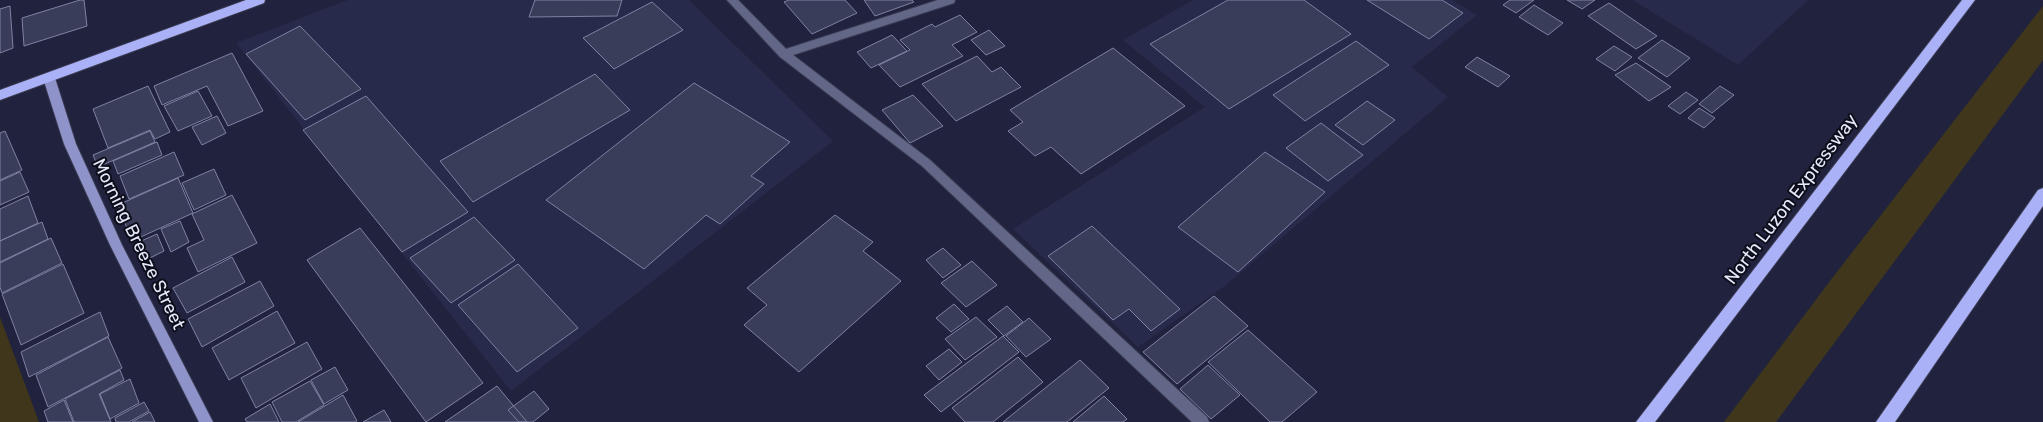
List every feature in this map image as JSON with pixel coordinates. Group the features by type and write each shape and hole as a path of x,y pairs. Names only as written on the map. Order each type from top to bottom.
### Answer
{"highway":[{"path":"0,95 259,0"},
{"name":"North Luzon Expressway","path":"1645,422 1968,0"},
{"path":"1885,422 2043,194"}],"main road":[{"name":"Morning Breeze Street","path":"49,78 77,161 116,245 206,422"}],"street":[{"path":"732,0 784,54 926,163 1202,422"},
{"path":"784,54 950,0"}],"shaded area":[{"path":"348,0 689,0 833,141 511,391 236,43"},
{"path":"1193,0 1452,0 1477,15 1412,67 1448,97 1226,285 1138,347 1013,229 1205,107 1123,40"},
{"path":"1633,0 1808,0 1738,65"},
{"path":"2043,6 2043,60 1776,422 1724,422 1833,277"},
{"path":"0,317 39,422 0,422"}],"building":[{"path":"84,0 87,26 24,46 22,18"},
{"path":"535,0 622,0 617,16 529,17"},
{"path":"789,0 845,0 857,13 812,34 784,2"},
{"path":"864,0 912,0 914,2 875,16"},
{"path":"1228,0 1304,0 1351,34 1229,109 1150,44"},
{"path":"1367,0 1442,0 1463,13 1429,39"},
{"path":"1510,0 1534,0 1516,13 1503,5"},
{"path":"1567,0 1595,0 1582,9"},
{"path":"652,2 683,30 614,69 583,38"},
{"path":"1609,3 1657,36 1636,49 1588,16"},
{"path":"1534,5 1563,23 1548,35 1519,17"},
{"path":"10,6 13,48 0,53 0,9"},
{"path":"960,15 977,32 952,45 963,56 900,87 879,65 910,50 900,40 932,24 935,27"},
{"path":"300,26 361,89 305,120 246,54"},
{"path":"989,30 1005,46 986,55 971,40"},
{"path":"892,35 907,51 871,68 857,52"},
{"path":"1662,40 1690,58 1667,77 1638,58"},
{"path":"1356,41 1389,65 1305,121 1273,95"},
{"path":"1614,46 1632,57 1615,71 1596,59"},
{"path":"1113,48 1185,106 1081,174 1051,147 1035,156 1008,131 1023,122 1010,110"},
{"path":"232,53 263,111 228,126 207,86 162,105 154,86"},
{"path":"977,56 992,72 1001,67 1021,87 956,121 922,84"},
{"path":"1477,57 1510,76 1498,87 1465,67"},
{"path":"1636,63 1671,87 1649,101 1615,75"},
{"path":"595,74 630,110 473,202 440,161"},
{"path":"694,83 790,142 751,176 764,184 720,224 706,215 644,269 546,200"},
{"path":"148,86 170,132 155,139 150,130 108,148 93,109"},
{"path":"1720,86 1734,95 1712,113 1699,104"},
{"path":"198,91 212,116 178,131 164,106"},
{"path":"1686,92 1698,100 1680,114 1668,106"},
{"path":"913,95 943,126 910,143 882,110"},
{"path":"366,96 468,212 402,252 303,130"},
{"path":"1367,101 1395,120 1363,145 1335,125"},
{"path":"1699,108 1715,118 1704,128 1688,118"},
{"path":"217,116 226,133 202,145 192,127"},
{"path":"1321,123 1363,155 1328,181 1286,148"},
{"path":"5,131 22,170 0,180 0,133"},
{"path":"150,131 155,142 98,167 93,155"},
{"path":"157,142 162,155 118,174 113,161"},
{"path":"174,152 184,175 129,199 120,176"},
{"path":"1265,152 1325,192 1238,272 1178,227"},
{"path":"214,169 226,195 194,210 182,183"},
{"path":"20,172 29,192 0,205 0,181"},
{"path":"178,178 193,213 132,241 118,205"},
{"path":"232,195 257,243 198,272 187,248 204,240 192,214"},
{"path":"28,196 38,223 0,241 0,209"},
{"path":"835,215 873,242 863,251 901,281 799,372 744,325 767,305 747,288"},
{"path":"474,217 515,260 451,303 410,258"},
{"path":"180,221 189,242 171,252 161,229"},
{"path":"42,222 48,239 0,262 0,241"},
{"path":"1092,226 1180,309 1151,331 1129,309 1113,320 1048,256"},
{"path":"360,228 483,383 426,422 307,260"},
{"path":"157,234 164,251 146,260 139,242"},
{"path":"51,238 62,263 2,293 0,287 0,263"},
{"path":"943,248 961,265 943,278 926,260"},
{"path":"232,257 245,282 187,313 173,288"},
{"path":"972,261 997,285 966,307 941,283"},
{"path":"63,264 84,313 21,345 2,294"},
{"path":"518,264 578,328 517,372 458,305"},
{"path":"260,281 274,306 202,347 188,319"},
{"path":"1214,296 1248,326 1177,384 1143,352"},
{"path":"954,304 969,319 951,332 936,318"},
{"path":"1007,306 1023,322 1004,336 988,320"},
{"path":"277,311 295,343 229,380 212,348"},
{"path":"100,312 109,336 29,377 21,352"},
{"path":"976,317 997,337 965,360 945,339"},
{"path":"1029,318 1051,339 1026,357 1006,336"},
{"path":"1248,330 1317,392 1282,422 1270,422 1208,362"},
{"path":"1003,336 1019,352 941,412 924,395"},
{"path":"108,337 122,368 48,407 36,375"},
{"path":"307,342 322,369 256,408 241,378"},
{"path":"949,349 962,362 939,380 926,366"},
{"path":"1018,357 1043,382 993,422 965,422 952,408"},
{"path":"1080,360 1109,388 1067,422 1003,422"},
{"path":"1208,365 1240,395 1211,419 1180,389"},
{"path":"335,367 348,390 324,404 311,380"},
{"path":"120,370 124,380 99,394 111,422 74,422 65,399"},
{"path":"130,379 139,403 110,419 100,394"},
{"path":"310,381 324,405 296,422 282,422 272,402"},
{"path":"497,386 527,422 445,422"},
{"path":"534,391 549,409 533,422 519,422 508,410"},
{"path":"343,395 357,421 298,422"},
{"path":"1104,396 1127,419 1123,422 1073,422"},
{"path":"64,400 73,422 48,422 44,411"},
{"path":"144,402 149,411 129,422 116,422 115,418"},
{"path":"270,404 279,422 247,422 245,419"},
{"path":"384,410 391,422 363,422"},
{"path":"150,412 155,422 132,422"}]}
